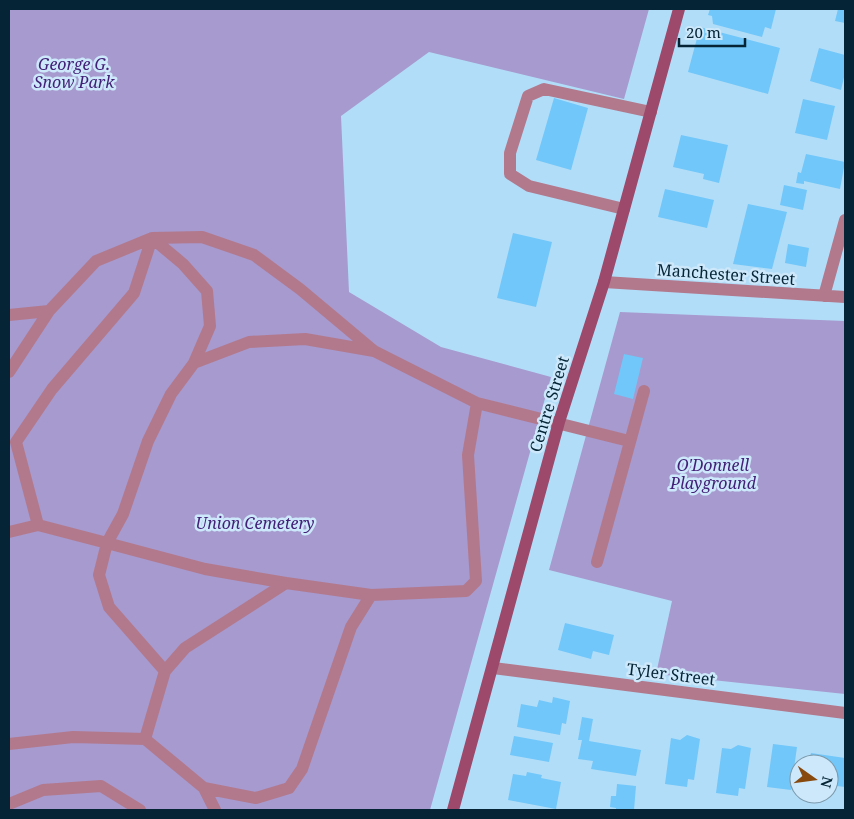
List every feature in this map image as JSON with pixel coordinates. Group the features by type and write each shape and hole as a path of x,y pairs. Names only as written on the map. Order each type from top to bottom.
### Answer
{"main road":[{"name":"Centre Street","path":"453,810 559,422 604,282 679,9"}],"street":[{"path":"624,209 529,186 510,174 510,153 528,96 535,91 544,89 651,112"},
{"path":"824,296 845,220"},
{"path":"9,372 49,311 96,261 152,238 202,237 254,255 300,289 374,351 477,403 629,441"},
{"path":"152,238 183,264 207,291 210,326 194,363 167,402 148,441 123,514 107,542 99,575 109,607 165,671"},
{"path":"38,525 16,442 52,389 134,293 152,238"},
{"name":"Manchester Street","path":"604,282 845,297"},
{"path":"9,315 49,311"},
{"path":"194,363 249,342 305,339 374,351"},
{"path":"597,562 644,391"},
{"path":"10,529 38,525 205,569 371,595 466,591 476,581 468,455 477,403"},
{"path":"145,739 165,671 185,648 286,583"},
{"path":"204,788 256,798 290,788 302,769 351,627 371,595"},
{"name":"Tyler Street","path":"493,668 845,713"},
{"path":"9,744 73,736 145,739 204,788 215,810"},
{"path":"9,804 43,790 100,786 140,810"}],"green space":[{"name":"Union Cemetery","path":"9,9 649,9 624,99 429,52 341,116 349,292 441,347 551,377 430,810 9,810"},
{"name":"O'Donnell Playground","path":"620,312 845,321 845,694 656,674 672,601 549,570"}],"building":[{"path":"710,9 776,9 771,29 765,27 762,37 713,24 712,16 708,15"},
{"path":"838,9 845,9 845,23 835,21"},
{"path":"700,27 780,48 768,94 688,72"},
{"path":"819,48 845,55 845,73 841,90 810,81"},
{"path":"554,98 588,108 571,170 536,160"},
{"path":"803,99 835,106 827,140 795,133"},
{"path":"681,135 728,145 719,183 703,179 704,174 673,167"},
{"path":"806,154 845,162 840,189 804,181 804,184 796,183 798,172 801,173"},
{"path":"784,185 807,190 803,210 780,205"},
{"path":"665,189 714,200 707,228 658,217"},
{"path":"748,204 787,212 772,269 733,264"},
{"path":"513,233 552,242 536,307 497,298"},
{"path":"788,244 809,248 806,267 785,263"},
{"path":"624,354 643,358 633,399 614,394"},
{"path":"565,623 614,635 609,655 593,651 591,659 558,650"},
{"path":"553,697 570,701 566,724 562,723 560,735 517,727 521,704 537,707 539,700 552,703"},
{"path":"582,717 593,719 589,741 641,750 636,776 591,769 593,761 578,759 582,740 578,740"},
{"path":"687,735 700,739 694,780 688,779 687,787 665,784 671,738 680,740"},
{"path":"514,736 553,743 549,762 510,755"},
{"path":"773,744 797,747 796,754 789,754 789,790 767,787"},
{"path":"738,745 751,748 745,789 739,788 738,796 716,793 722,748 731,749"},
{"path":"839,757 845,758 845,787 839,786"},
{"path":"527,772 542,775 541,778 561,782 556,809 508,800 513,774 526,776"},
{"path":"617,784 636,786 634,810 616,810 616,808 610,807 611,796 616,796"}],"park label":[{"name":"George G. Snow Park","path":"74,73"}]}
